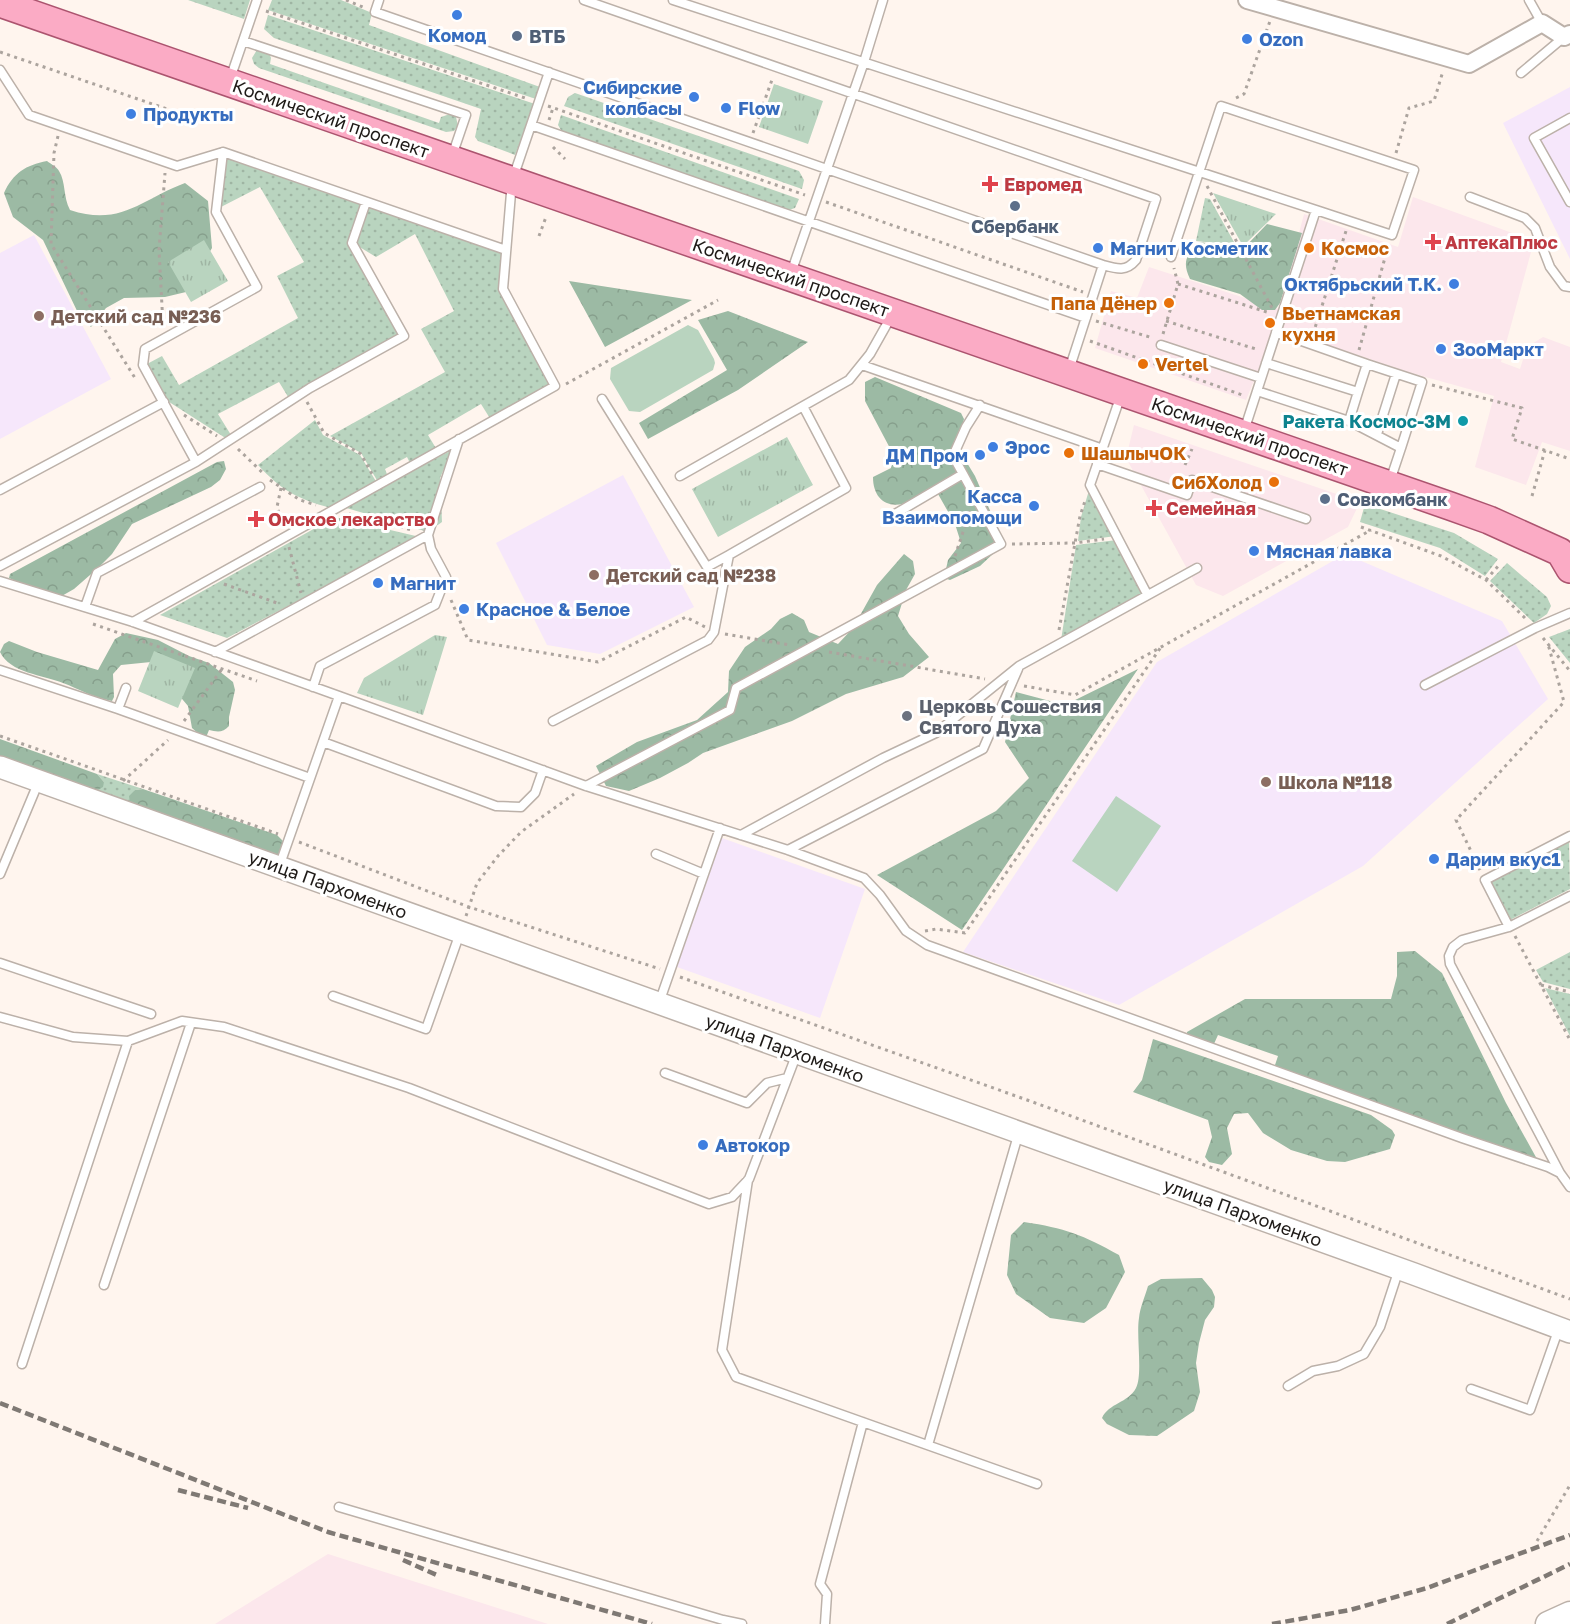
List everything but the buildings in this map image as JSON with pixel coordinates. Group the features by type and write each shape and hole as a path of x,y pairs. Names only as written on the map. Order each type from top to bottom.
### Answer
{"main road":[{"name":"Космический проспект","path":"0,3 1389,484 1489,520 1567,555"},
{"path":"1548,1624 1570,1614"}],"street":[{"path":"1247,0 1276,4 1469,64 1542,23 1567,36"},
{"name":"улица Пархоменко","path":"0,767 1399,1268 1565,1330"}],"lane":[{"path":"379,0 375,12 1103,265 1118,270 1130,267 1136,260 1156,199 584,0"},
{"path":"673,0 1199,171 1392,235 1414,170 1221,106 1199,171 1171,257"},
{"path":"790,277 883,0"},
{"path":"1529,0 1542,23"},
{"path":"229,82 256,4"},
{"path":"1521,73 1567,36"},
{"path":"243,41 466,115 451,160"},
{"path":"0,70 29,115 177,166 223,152 506,250"},
{"path":"132,622 555,386 503,289 512,181 549,72"},
{"path":"1570,118 1534,138 1570,202"},
{"path":"531,125 1086,318"},
{"path":"196,462 143,365 145,349 257,287 216,212 223,152"},
{"path":"1470,197 1525,218 1535,228 1550,267 1564,286 1570,287"},
{"path":"0,566 196,462 302,394 404,336 352,243 366,202"},
{"path":"1243,434 1316,210"},
{"path":"1068,374 1103,265"},
{"path":"680,476 804,408 849,380 870,354 893,312"},
{"path":"1276,332 1422,382 1389,484"},
{"path":"1161,345 1262,378"},
{"path":"1268,358 1358,392"},
{"path":"1349,421 1367,364"},
{"path":"861,365 1102,448"},
{"path":"1377,434 1396,374"},
{"path":"1122,392 1090,485 1147,594"},
{"path":"1256,395 1349,421 1401,448"},
{"path":"602,399 708,567 846,488 804,408"},
{"path":"0,490 164,402"},
{"path":"586,786 730,710 736,688 1001,544 953,456 980,405"},
{"path":"313,687 320,666 435,605 446,577 431,549 428,535 459,440"},
{"path":"1097,464 1187,495 1192,480 1306,519"},
{"path":"895,514 963,474"},
{"path":"86,607 97,573 260,487"},
{"path":"215,652 428,535"},
{"path":"553,721 708,640 714,632 729,555"},
{"path":"741,835 883,758 936,733 1019,666 1197,567"},
{"path":"0,581 132,622 586,786 788,850 864,878 880,895 908,933 927,945 1560,1173"},
{"path":"1425,685 1535,628 1570,613"},
{"path":"788,850 983,749 1019,666"},
{"path":"0,670 310,778"},
{"path":"118,710 126,688"},
{"path":"279,867 339,696"},
{"path":"322,742 496,806 521,807 536,793 543,770"},
{"path":"0,874 39,781"},
{"path":"659,1003 720,828"},
{"path":"1509,927 1485,880 1570,836"},
{"path":"656,854 704,874"},
{"path":"1570,896 1509,927 1462,940 1453,947 1449,956 1450,964 1560,1173 1570,1187"},
{"path":"333,996 426,1029 461,932"},
{"path":"0,963 151,1014"},
{"path":"0,1017 73,1037 128,1041 182,1021 224,1027 409,1088 710,1204 732,1197 748,1179"},
{"path":"104,1285 191,1023"},
{"path":"22,1364 128,1041"},
{"path":"797,1052 748,1179 722,1350 736,1377 1037,1484"},
{"path":"665,1073 747,1103 767,1083 787,1078"},
{"path":"928,1445 1019,1132"},
{"path":"1288,1386 1313,1371 1338,1366 1364,1354 1380,1328 1399,1268"},
{"path":"1471,1389 1530,1410 1565,1330"},
{"path":"825,1624 827,1594 820,1584 863,1422"},
{"path":"339,1506 742,1624"}],"path":[{"path":"346,0 375,12"},
{"path":"256,4 1093,296"},
{"path":"1221,106 1244,94 1276,4"},
{"path":"0,52 173,111"},
{"path":"1393,164 1409,108 1434,101 1447,58"},
{"path":"750,142 776,67"},
{"path":"60,126 54,153 51,244 137,381"},
{"path":"164,339 159,250 166,163"},
{"path":"1178,284 1275,315 1199,171"},
{"path":"539,236 546,217"},
{"path":"1310,344 1350,221"},
{"path":"1356,360 1392,235"},
{"path":"1161,345 1178,284 1171,257"},
{"path":"564,385 718,300"},
{"path":"1086,318 1155,339 1161,345"},
{"path":"1166,321 1268,358"},
{"path":"1080,338 1256,395"},
{"path":"1422,382 1522,408 1512,439 1570,459"},
{"path":"302,394 324,434 361,454 378,484"},
{"path":"164,402 243,452 270,480 300,500 428,535"},
{"path":"1185,465 1192,449"},
{"path":"1532,496 1545,450"},
{"path":"1056,645 1080,516 1090,485"},
{"path":"950,572 975,496"},
{"path":"1361,527 1441,555 1486,580 1535,628 1570,671"},
{"path":"1012,684 1075,695 1371,530"},
{"path":"1001,544 1075,543 1118,537"},
{"path":"1486,580 1499,565"},
{"path":"210,578 292,609"},
{"path":"435,605 449,597 468,640 598,662 686,617 714,632 999,682"},
{"path":"1485,880 1456,820 1564,702 1548,644"},
{"path":"908,933 936,929 965,933 1161,647"},
{"path":"123,781 178,731 222,669"},
{"path":"0,736 289,838 469,907 669,972 705,987 1041,1106 1570,1299"},
{"path":"461,932 477,883 498,856 521,832 586,786"},
{"path":"1509,927 1570,1040"},
{"path":"1541,985 1570,992"},
{"path":"1537,1541 1570,1485"}],"shaded area":[{"path":"1570,87 1570,259 1503,123"},
{"path":"1413,197 1534,241 1501,362 1520,369 1527,347 1543,337 1570,347 1570,451 1542,442 1526,485 1475,467 1494,396 1274,332 1246,400 1095,348 1111,291 1137,298 1149,267 1279,309 1304,214 1398,247"},
{"name":"Детский сад №236","path":"34,235 111,379 0,439 0,253"},
{"path":"1134,425 1360,502 1348,527 1223,596 1196,585 1126,458"},
{"name":"Детский сад №238","path":"623,475 694,607 600,654 547,645 496,543"},
{"name":"Школа №118","path":"1345,554 1502,621 1548,699 1363,866 1119,1005 963,952 1157,662"},
{"path":"722,838 865,889 820,1018 677,967"},
{"path":"328,1554 548,1624 215,1624"}],"green space":[{"path":"188,0 250,0 244,19"},
{"path":"272,0 341,0 372,13 369,25 540,87 536,99 268,10"},
{"path":"268,15 535,104 515,155 478,141 475,137 481,109 274,38 264,29"},
{"path":"257,50 269,52 270,64 439,123 441,117 450,114 456,117 458,126 454,131 446,132 259,68 254,64 252,58"},
{"path":"774,84 823,101 808,144 759,127"},
{"path":"575,93 799,171 804,180 802,189 564,106 568,97"},
{"path":"561,115 799,199 795,208 786,211 562,132 558,125"},
{"path":"224,154 364,203 350,244 402,336 290,400 279,382 218,414 231,435 227,439 166,400 147,364 162,356 179,385 298,318 277,276 304,262 260,187 219,208"},
{"path":"47,161 57,168 61,175 70,210 103,215 117,213 131,209 185,183 208,201 212,248 186,292 165,297 124,298 106,308 91,327 79,315 43,240 13,217 4,193 21,171"},
{"path":"1213,193 1276,214 1243,246"},
{"path":"1205,198 1210,199 1234,242 1233,245 1196,241"},
{"path":"367,203 504,252 501,288 554,386 491,420 481,404 428,435 437,450 411,465 407,457 385,469 388,477 378,482 361,453 330,436 445,372 421,329 454,311 415,234 376,257 353,243"},
{"path":"1267,224 1302,233 1280,303 1275,310 1262,310 1240,294 1190,279 1186,263 1191,251 1199,242 1244,248"},
{"path":"204,240 228,281 191,302 168,262"},
{"path":"569,281 692,300 605,347"},
{"path":"728,311 808,342 738,390 648,439 639,423 727,370 698,320"},
{"path":"688,325 698,330 714,359 713,370 640,412 629,411 610,379 611,368"},
{"path":"875,377 961,413 964,419 960,435 961,453 975,476 995,522 994,553 980,566 950,580 944,578 948,560 961,543 955,524 938,494 926,493 911,501 896,505 884,501 876,492 873,477 891,468 892,452 865,401 865,382"},
{"path":"315,420 323,435 360,455 377,483 331,508 291,493 258,465"},
{"path":"787,437 813,485 718,537 692,489"},
{"path":"452,450 440,478 442,522 428,532 343,507"},
{"path":"224,461 226,469 220,480 211,487 132,524 112,554 74,589 60,597 9,578 10,574 217,462"},
{"path":"1090,487 1116,536 1078,541 1081,517"},
{"path":"1365,504 1454,533 1498,559 1485,576 1440,548 1360,522"},
{"path":"335,517 420,537 227,638 160,615"},
{"path":"1117,540 1143,593 1061,640 1076,545"},
{"path":"904,554 913,561 915,574 906,590 898,616 909,634 929,657 903,677 846,694 792,721 703,753 660,778 629,791 606,786 596,766 637,742 697,720 728,692 729,671 745,647 771,629 780,619 792,613 804,620 809,632 838,644 853,628 877,585"},
{"path":"1507,563 1547,597 1551,606 1547,614 1534,623 1490,581"},
{"path":"1570,629 1570,663 1549,637"},
{"path":"126,633 158,640 189,656 209,663 233,682 235,690 229,726 222,731 209,730 207,735 200,735 192,728 188,706 151,662 121,665 113,674 114,697 112,701 19,669 11,665 0,652 4,644 9,641 98,670 115,639"},
{"path":"435,635 447,637 423,715 357,693 364,678"},
{"path":"154,651 195,668 178,708 138,691"},
{"path":"1138,669 962,930 877,875 996,811 1029,778 1005,742 1016,692 1065,705"},
{"path":"0,739 97,774 104,782 103,787 92,793 0,763"},
{"path":"97,774 143,789 135,790 130,804 92,793 104,782"},
{"path":"143,789 277,835 284,842 278,858 130,804 129,796 135,790"},
{"path":"1116,796 1161,826 1117,892 1072,861"},
{"path":"1569,841 1570,889 1510,920 1490,882"},
{"path":"1415,951 1442,973 1506,1103 1537,1159 1274,1068 1278,1056 1218,1035 1213,1046 1187,1037 1187,1032 1245,999 1391,999 1397,976 1397,952"},
{"path":"1570,952 1570,989 1543,982 1536,970"},
{"path":"1545,988 1570,994 1570,1036"},
{"path":"1153,1039 1371,1115 1392,1130 1395,1135 1390,1149 1345,1162 1327,1161 1291,1150 1263,1133 1248,1113 1234,1114 1227,1128 1232,1154 1222,1165 1209,1162 1205,1157 1212,1137 1208,1120 1133,1092 1142,1080"},
{"path":"1024,1222 1073,1233 1119,1255 1125,1272 1106,1308 1084,1323 1050,1318 1016,1294 1007,1275 1011,1235"},
{"path":"1202,1278 1215,1297 1214,1307 1205,1320 1199,1343 1196,1363 1200,1392 1194,1411 1157,1436 1129,1435 1107,1424 1102,1418 1105,1413 1133,1393 1138,1382 1139,1318 1148,1286 1161,1279"}],"railway":[{"path":"0,1403 328,1532 652,1624"},
{"path":"178,1490 248,1508"},
{"path":"1272,1624 1350,1610 1427,1588 1570,1535"},
{"path":"403,1560 439,1576"},
{"path":"1447,1624 1570,1564"}],"place":[{"name":"Комод","path":"457,15"},
{"name":"ВТБ","path":"517,36"},
{"name":"Ozon","path":"1247,39"},
{"name":"Сибирские колбасы","path":"694,97"},
{"name":"Flow","path":"726,108"},
{"name":"Продукты","path":"131,114"},
{"name":"Евромед","path":"990,184"},
{"name":"Сбербанк","path":"1015,206"},
{"name":"АптекаПлюс","path":"1433,242"},
{"name":"Магнит Косметик","path":"1098,248"},
{"name":"Космос","path":"1309,248"},
{"name":"Октябрьский Т.К.","path":"1454,284"},
{"name":"Папа Дёнер","path":"1169,303"},
{"name":"Детский сад №236","path":"39,316"},
{"name":"Вьетнамская кухня","path":"1270,323"},
{"name":"ЗооМаркт","path":"1441,349"},
{"name":"Vertel","path":"1143,364"},
{"name":"Ракета Космос-3М","path":"1463,421"},
{"name":"Эрос","path":"993,447"},
{"name":"ШашлычОК","path":"1069,453"},
{"name":"ДМ Пром","path":"980,455"},
{"name":"СибХолод","path":"1274,482"},
{"name":"Совкомбанк","path":"1325,499"},
{"name":"Касса Взаимопомощи","path":"1034,506"},
{"name":"Семейная","path":"1154,508"},
{"name":"Омское лекарство","path":"256,519"},
{"name":"Мясная лавка","path":"1254,551"},
{"name":"Детский сад №238","path":"594,575"},
{"name":"Магнит","path":"378,583"},
{"name":"Красное & Белое","path":"464,609"},
{"name":"Церковь Сошествия Святого Духа","path":"907,716"},
{"name":"Школа №118","path":"1266,782"},
{"name":"Дарим вкус1","path":"1434,859"},
{"name":"Автокор","path":"703,1145"}]}
